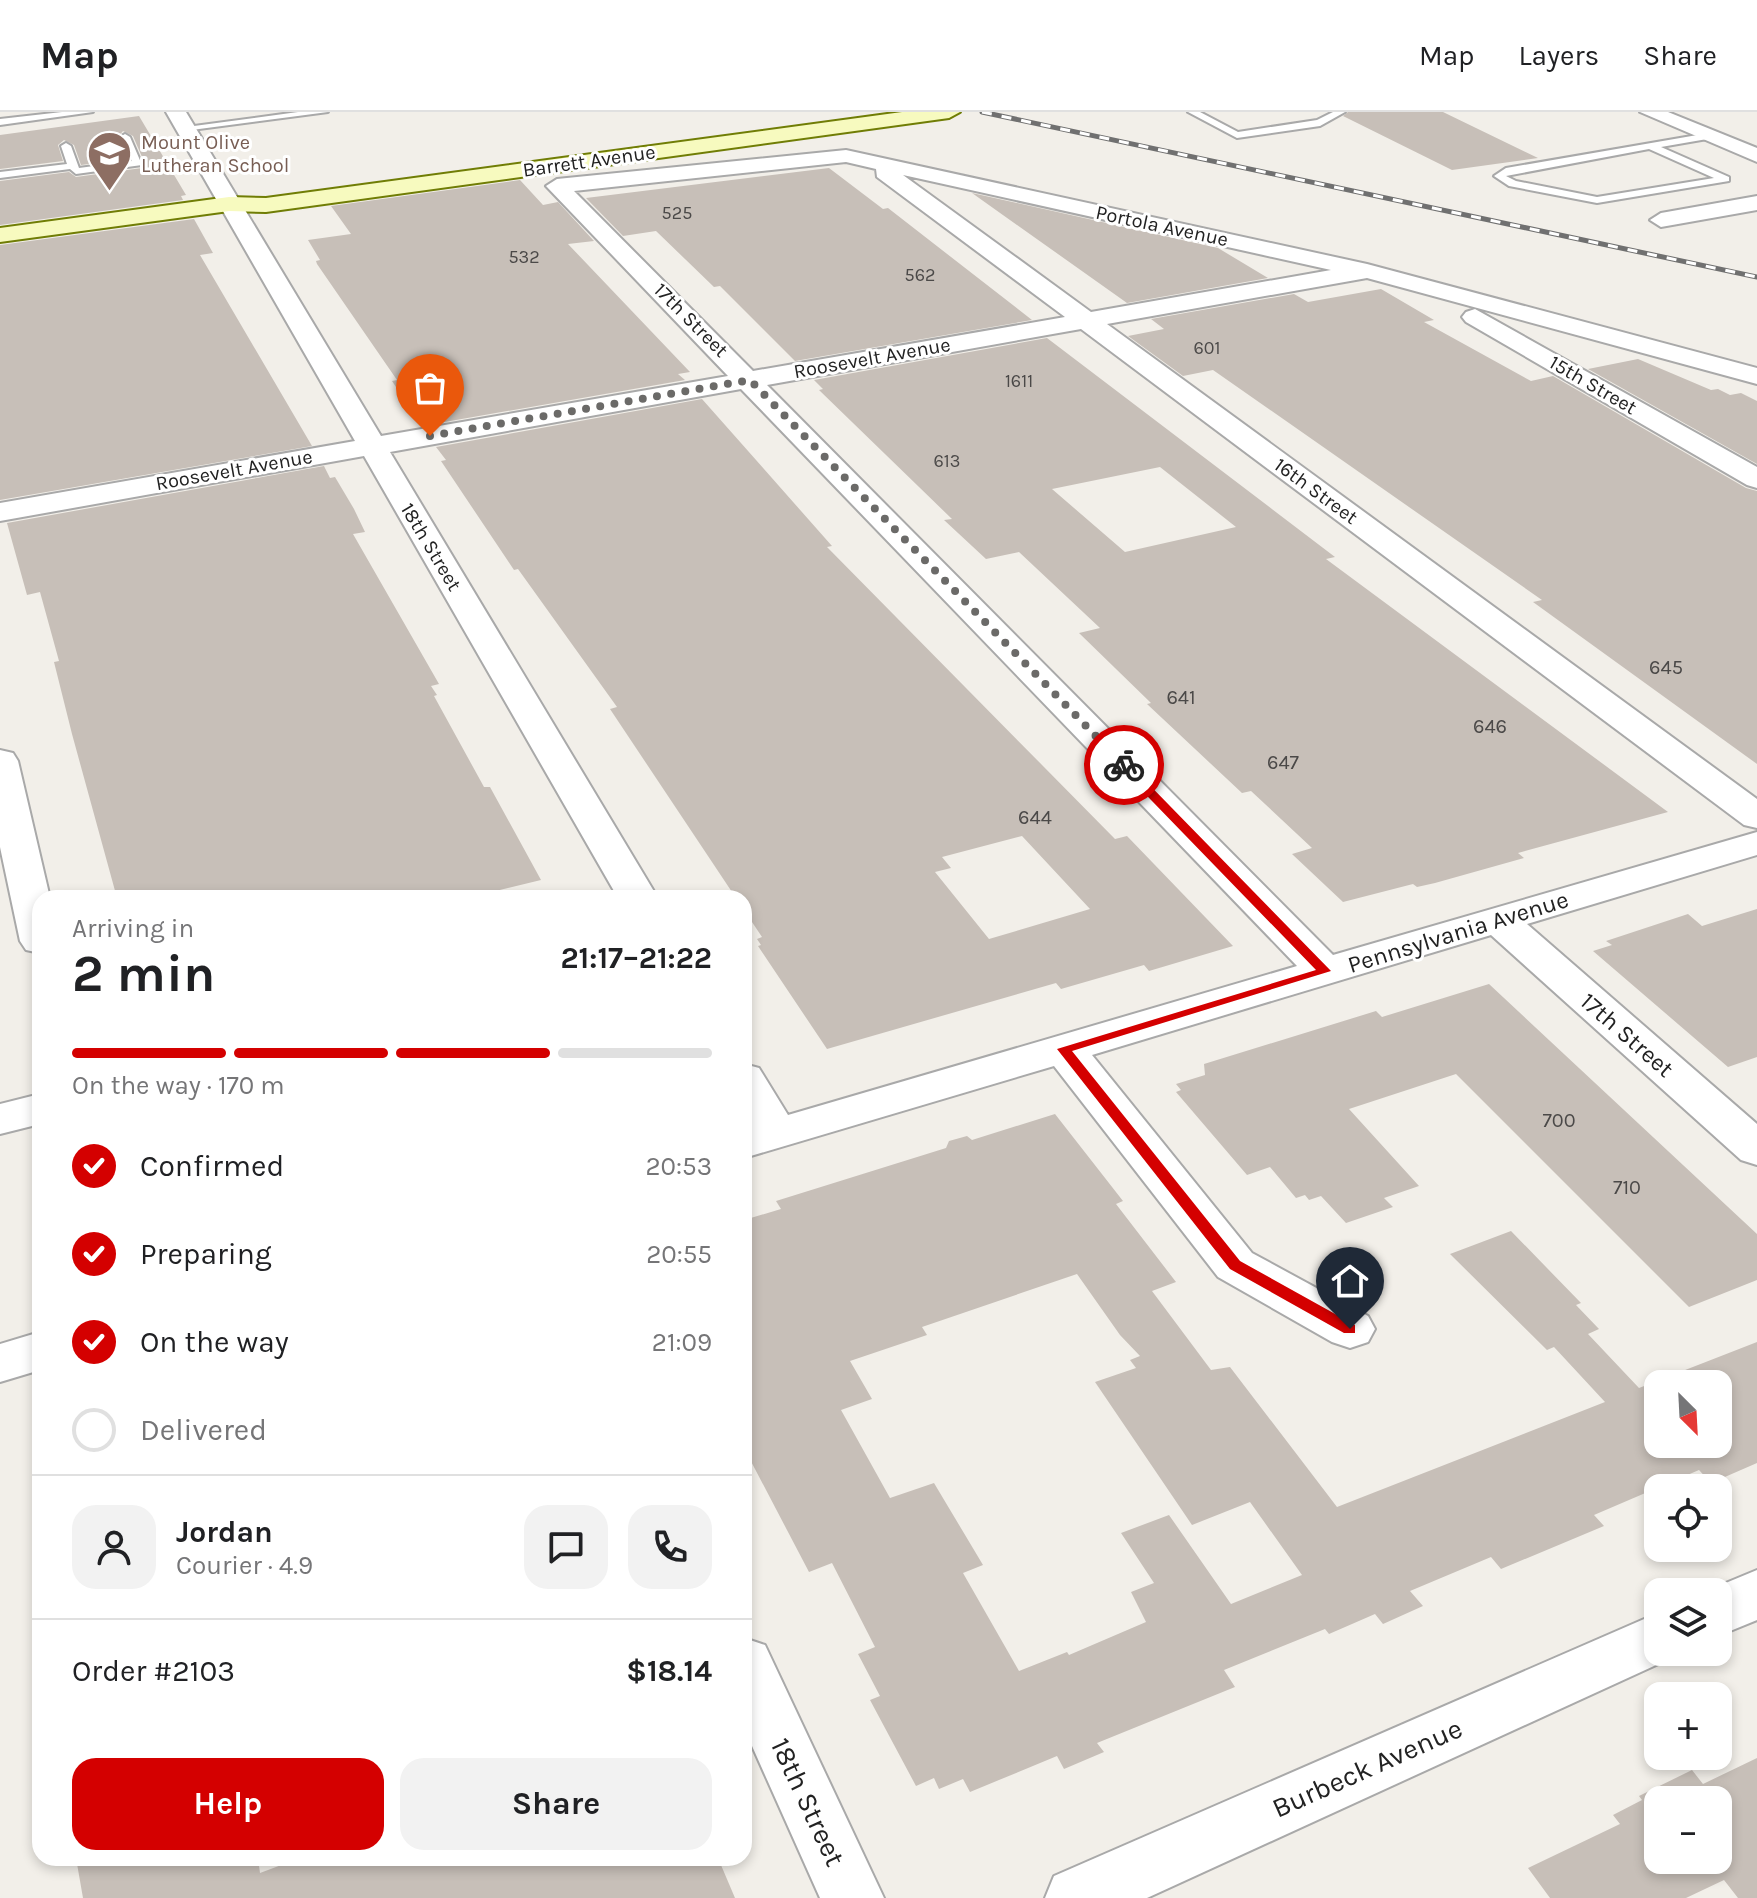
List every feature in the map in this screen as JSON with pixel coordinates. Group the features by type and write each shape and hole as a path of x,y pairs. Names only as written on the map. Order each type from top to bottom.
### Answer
{"main road":[{"name":"Barrett Avenue","path":"229,204 260,193 823,112"},
{"name":"Barrett Avenue","path":"0,235 229,204 266,205 949,112"}],"street":[{"path":"1650,112 1757,156"},
{"name":"18th Street","path":"180,120 633,890"},
{"name":"Portola Avenue","path":"557,186 846,156 1367,271 1757,376"},
{"name":"16th Street","path":"874,164 1757,817"},
{"name":"17th Street","path":"557,186 1325,971"},
{"path":"1661,220 1757,203"},
{"name":"Roosevelt Avenue","path":"0,512 1367,271"},
{"name":"15th Street","path":"1429,290 1757,479"},
{"path":"0,761 32,905"},
{"name":"Pennsylvania Avenue","path":"760,1138 1757,843"},
{"name":"17th Street","path":"1498,920 1757,1149"},
{"path":"1064,1049 1235,1265 1350,1329"},
{"path":"752,1108 760,1138"},
{"path":"0,1119 32,1111"},
{"path":"0,1363 32,1353"},
{"path":"1732,1606 1757,1594"},
{"name":"Burbeck Avenue","path":"1077,1898 1644,1644"},
{"name":"18th Street","path":"752,1680 852,1898"}],"lane":[{"path":"0,122 13,116 88,112"},
{"path":"180,120 323,112"},
{"path":"1193,112 1237,135 1320,123 1340,112"},
{"path":"1650,146 1725,179 1597,200 1513,184 1499,176 1506,171 1650,146 1709,136"},
{"path":"66,146 76,171 138,163 125,137"},
{"path":"0,175 73,166"}],"building":[{"path":"1348,112 1443,112 1538,158 1452,170 1343,116"},
{"path":"139,116 186,195 181,196 183,200 0,225 0,181 69,172 76,177 142,168 145,164 133,136 123,131 117,138 127,159 81,165 74,145 64,140 58,145 63,161 0,169 0,135"},
{"path":"829,168 883,209 888,208 1032,320 795,361 720,286 714,287 656,231 623,236 586,198"},
{"path":"520,180 543,205 558,202 594,241 568,244 690,372 678,374 685,380 422,426 392,381 397,380 317,264 316,261 320,260 308,240 351,234 331,206"},
{"path":"972,193 1218,248 1268,278 1127,303"},
{"path":"194,219 213,253 200,255 312,446 0,500 0,245"},
{"path":"1381,289 1434,320 1424,322 1531,381 1553,376 1746,488 1757,491 1757,764 1533,602 1542,600 1213,370 1183,376 1128,336 1164,329 1151,319 1294,294 1308,302"},
{"path":"1047,338 1335,557 1326,559 1668,812 1518,853 1524,858 1435,883 1417,887 1413,884 1343,902 1292,854 1312,848 1251,791 1242,793 1147,704 1151,703 1079,633 1100,628 1019,552 986,559 944,520 952,519 819,390 823,389 814,380","holes":["1160,467 1236,527 1125,552 1052,489"]},
{"path":"1638,359 1711,390 1718,389 1730,395 1741,393 1757,401 1757,464 1588,369"},
{"path":"702,399 832,546 827,547 1115,839 1127,836 1233,946 1149,971 1144,965 1061,989 1056,983 827,1049 758,946 761,945 757,939 762,937 752,922 752,890 731,890 610,709 617,707 518,569 514,570 441,461 446,460 436,447","holes":["1022,836 1090,909 989,939 935,872 951,868 942,857"]},
{"path":"324,466 330,478 335,477 354,509 365,532 353,534 439,684 431,686 437,695 434,696 484,787 490,787 541,880 500,890 115,890 72,734 54,662 59,661 40,592 27,595 7,523"},
{"path":"1757,909 1757,1057 1728,1067 1593,951 1612,945 1606,941 1688,914 1702,926"},
{"path":"1489,984 1757,1234 1757,1280 1689,1307 1456,1074 1349,1109 1419,1186 1384,1198 1393,1207 1346,1223 1321,1196 1309,1200 1305,1195 1296,1198 1270,1167 1247,1175 1176,1092 1181,1090 1176,1084 1205,1075 1204,1064 1376,1011 1382,1017"},
{"path":"1055,1114 1123,1201 1116,1204 1176,1282 1152,1291 1211,1370 1230,1367 1337,1507 1605,1402 1554,1347 1547,1350 1450,1254 1511,1231 1581,1303 1576,1305 1599,1329 1588,1334 1639,1388 1644,1386 1644,1458 1732,1458 1732,1370 1685,1370 1757,1342 1757,1463 1732,1474 1703,1474 1699,1470 1690,1474 1644,1474 1644,1494 1594,1515 1604,1526 1501,1569 1491,1557 1410,1591 1423,1606 1383,1624 1375,1614 1329,1634 1325,1629 1224,1670 1235,1687 1097,1743 1104,1752 1064,1769 1057,1756 970,1792 963,1779 939,1789 934,1778 916,1786 870,1700 880,1696 858,1654 875,1647 832,1563 809,1572 752,1463 752,1218 781,1209 776,1201 946,1148 949,1141 967,1136 972,1140","holes":["1077,1274 1120,1335 1140,1356 1130,1360 1136,1368 1095,1382 1192,1525 1250,1502 1302,1575 1231,1604 1169,1515 1121,1533 1154,1583 1131,1592 1146,1622 1069,1655 1067,1652 1019,1671 963,1573 983,1565 934,1483 890,1498 841,1410 872,1399 850,1361 927,1335 922,1327"]},
{"path":"1757,1758 1757,1898 1738,1898 1724,1880 1686,1898 1550,1898 1528,1868 1620,1824 1613,1815 1642,1800 1639,1796 1644,1794 1644,1874 1732,1874 1732,1786 1659,1786 1692,1770 1703,1784"},
{"path":"77,1866 259,1866 260,1873 279,1866 721,1866 735,1898 83,1898"}],"railway":[{"path":"982,112 1757,277"}],"way so far":[{"path":"430,436 750,380 1124,765"}],"place":[{"name":"Mount Olive Lutheran School","path":"110,193"}],"route":[{"path":"1124,765 1325,971 1064,1049 1235,1265 1350,1329"}]}
